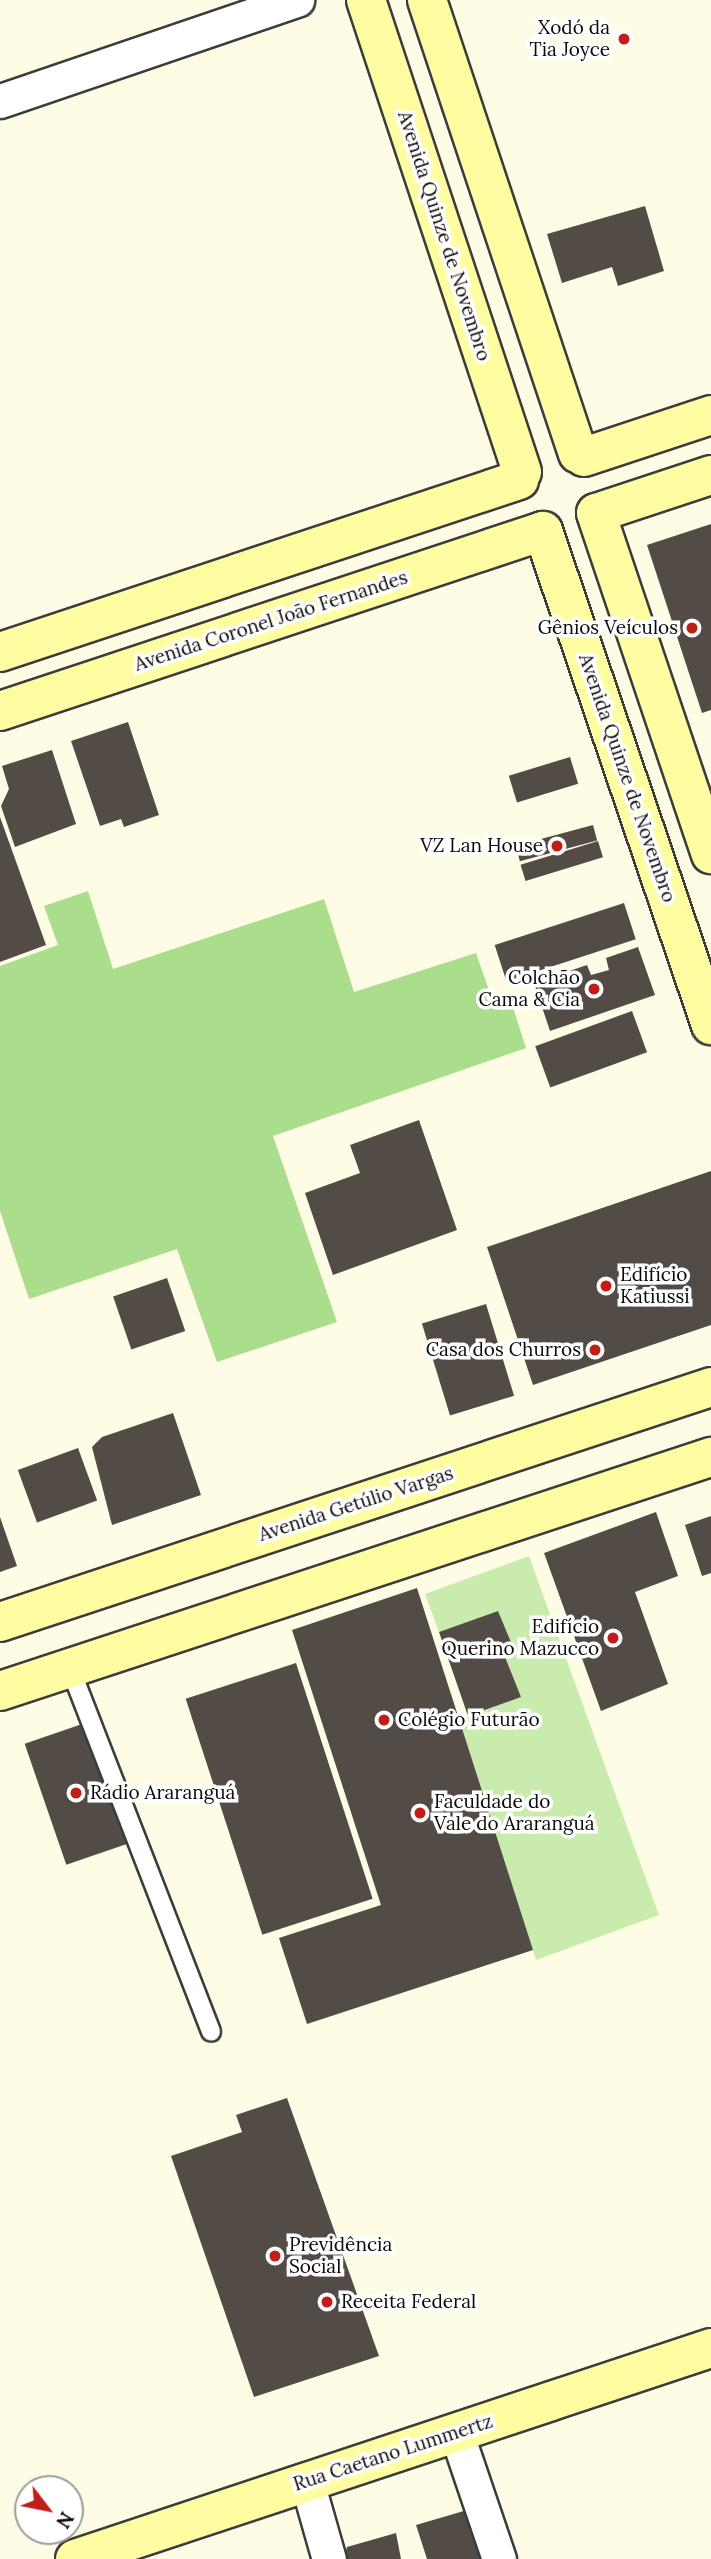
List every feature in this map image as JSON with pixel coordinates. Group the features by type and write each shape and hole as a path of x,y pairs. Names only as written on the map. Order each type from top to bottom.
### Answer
{"main road":[{"name":"Avenida Quinze de Novembro","path":"366,0 521,476"},
{"path":"427,0 581,456 600,477 596,513 711,855"},
{"path":"0,652 521,476 541,454 581,456 711,415"},
{"path":"521,476 524,515 543,531 579,530 596,513 711,475"},
{"name":"Avenida Quinze de Novembro","path":"543,531 711,1026"},
{"name":"Avenida Coronel João Fernandes","path":"0,711 543,531"},
{"name":"Avenida Getúlio Vargas","path":"0,1622 711,1387"},
{"path":"0,1691 711,1457"},
{"name":"Rua Caetano Lummertz","path":"75,2559 711,2348"}],"street":[{"path":"0,101 297,0"},
{"path":"456,2432 499,2559"},
{"path":"307,2482 329,2559"}],"lane":[{"path":"70,1668 211,2032"}],"green space":[{"path":"88,891 113,969 324,899 354,992 476,953 492,999 509,995 526,1048 273,1136 337,1322 217,1362 177,1249 29,1299 0,1211 0,966 58,945 44,906"},
{"path":"529,1556 659,1915 536,1960 459,1720 520,1697 505,1657 514,1652 498,1611 439,1632 425,1594"}],"building":[{"path":"645,206 664,271 618,286 612,267 562,283 547,234"},
{"name":"Gênios Veículos","path":"711,524 711,710 702,713 647,545"},
{"path":"128,722 159,815 124,827 121,819 100,826 71,741"},
{"path":"52,750 76,824 15,847 1,806 9,789 2,766"},
{"path":"570,757 578,784 517,802 509,776"},
{"path":"0,817 46,945 0,962"},
{"name":"VZ Lan House","path":"593,825 597,840 520,861 516,846"},
{"path":"598,841 603,857 526,881 521,865"},
{"path":"624,903 636,939 506,981 495,945"},
{"name":"Colchão Cama & Cia","path":"638,947 655,995 550,1031 534,983 587,965 591,975 609,970 606,958"},
{"path":"632,1011 647,1052 550,1088 535,1046"},
{"path":"419,1120 457,1230 333,1275 305,1193 360,1173 350,1145"},
{"name":"Edifício Katiussi","path":"711,1171 711,1325 533,1385 487,1247"},
{"path":"167,1278 185,1331 131,1350 113,1297"},
{"path":"486,1304 514,1396 450,1415 422,1324"},
{"path":"173,1413 201,1495 112,1525 92,1447 102,1437"},
{"path":"78,1448 97,1501 37,1523 18,1470"},
{"name":"Edifício Querino Mazucco","path":"656,1512 678,1576 635,1592 668,1684 601,1711 544,1553"},
{"path":"711,1516 711,1573 702,1576 685,1525"},
{"path":"0,1517 17,1566 0,1572"},
{"name":"Faculdade do Vale do Araranguá","path":"417,1588 533,1950 307,2024 279,1938 381,1905 292,1630"},
{"path":"498,1611 515,1652 505,1657 521,1697 468,1716 439,1632"},
{"path":"296,1663 373,1899 262,1935 186,1699"},
{"name":"Rádio Araranguá","path":"88,1722 130,1843 66,1865 25,1744"},
{"name":"Previdência Social","path":"287,2098 379,2356 254,2397 171,2156 242,2132 236,2115"},
{"path":"474,2508 487,2559 427,2559 416,2525"},
{"path":"396,2533 401,2559 344,2559 347,2547"}],"place":[{"name":"Xodó da Tia Joyce","path":"624,39"},
{"name":"Gênios Veículos","path":"692,628"},
{"name":"VZ Lan House","path":"557,846"},
{"name":"Colchão Cama & Cia","path":"594,989"},
{"name":"Edifício Katiussi","path":"606,1286"},
{"name":"Casa dos Churros","path":"595,1350"},
{"name":"Edifício Querino Mazucco","path":"613,1638"},
{"name":"Colégio Futurão","path":"384,1720"},
{"name":"Rádio Araranguá","path":"76,1793"},
{"name":"Faculdade do Vale do Araranguá","path":"420,1813"},
{"name":"Previdência Social","path":"275,2256"},
{"name":"Receita Federal","path":"327,2302"}]}
